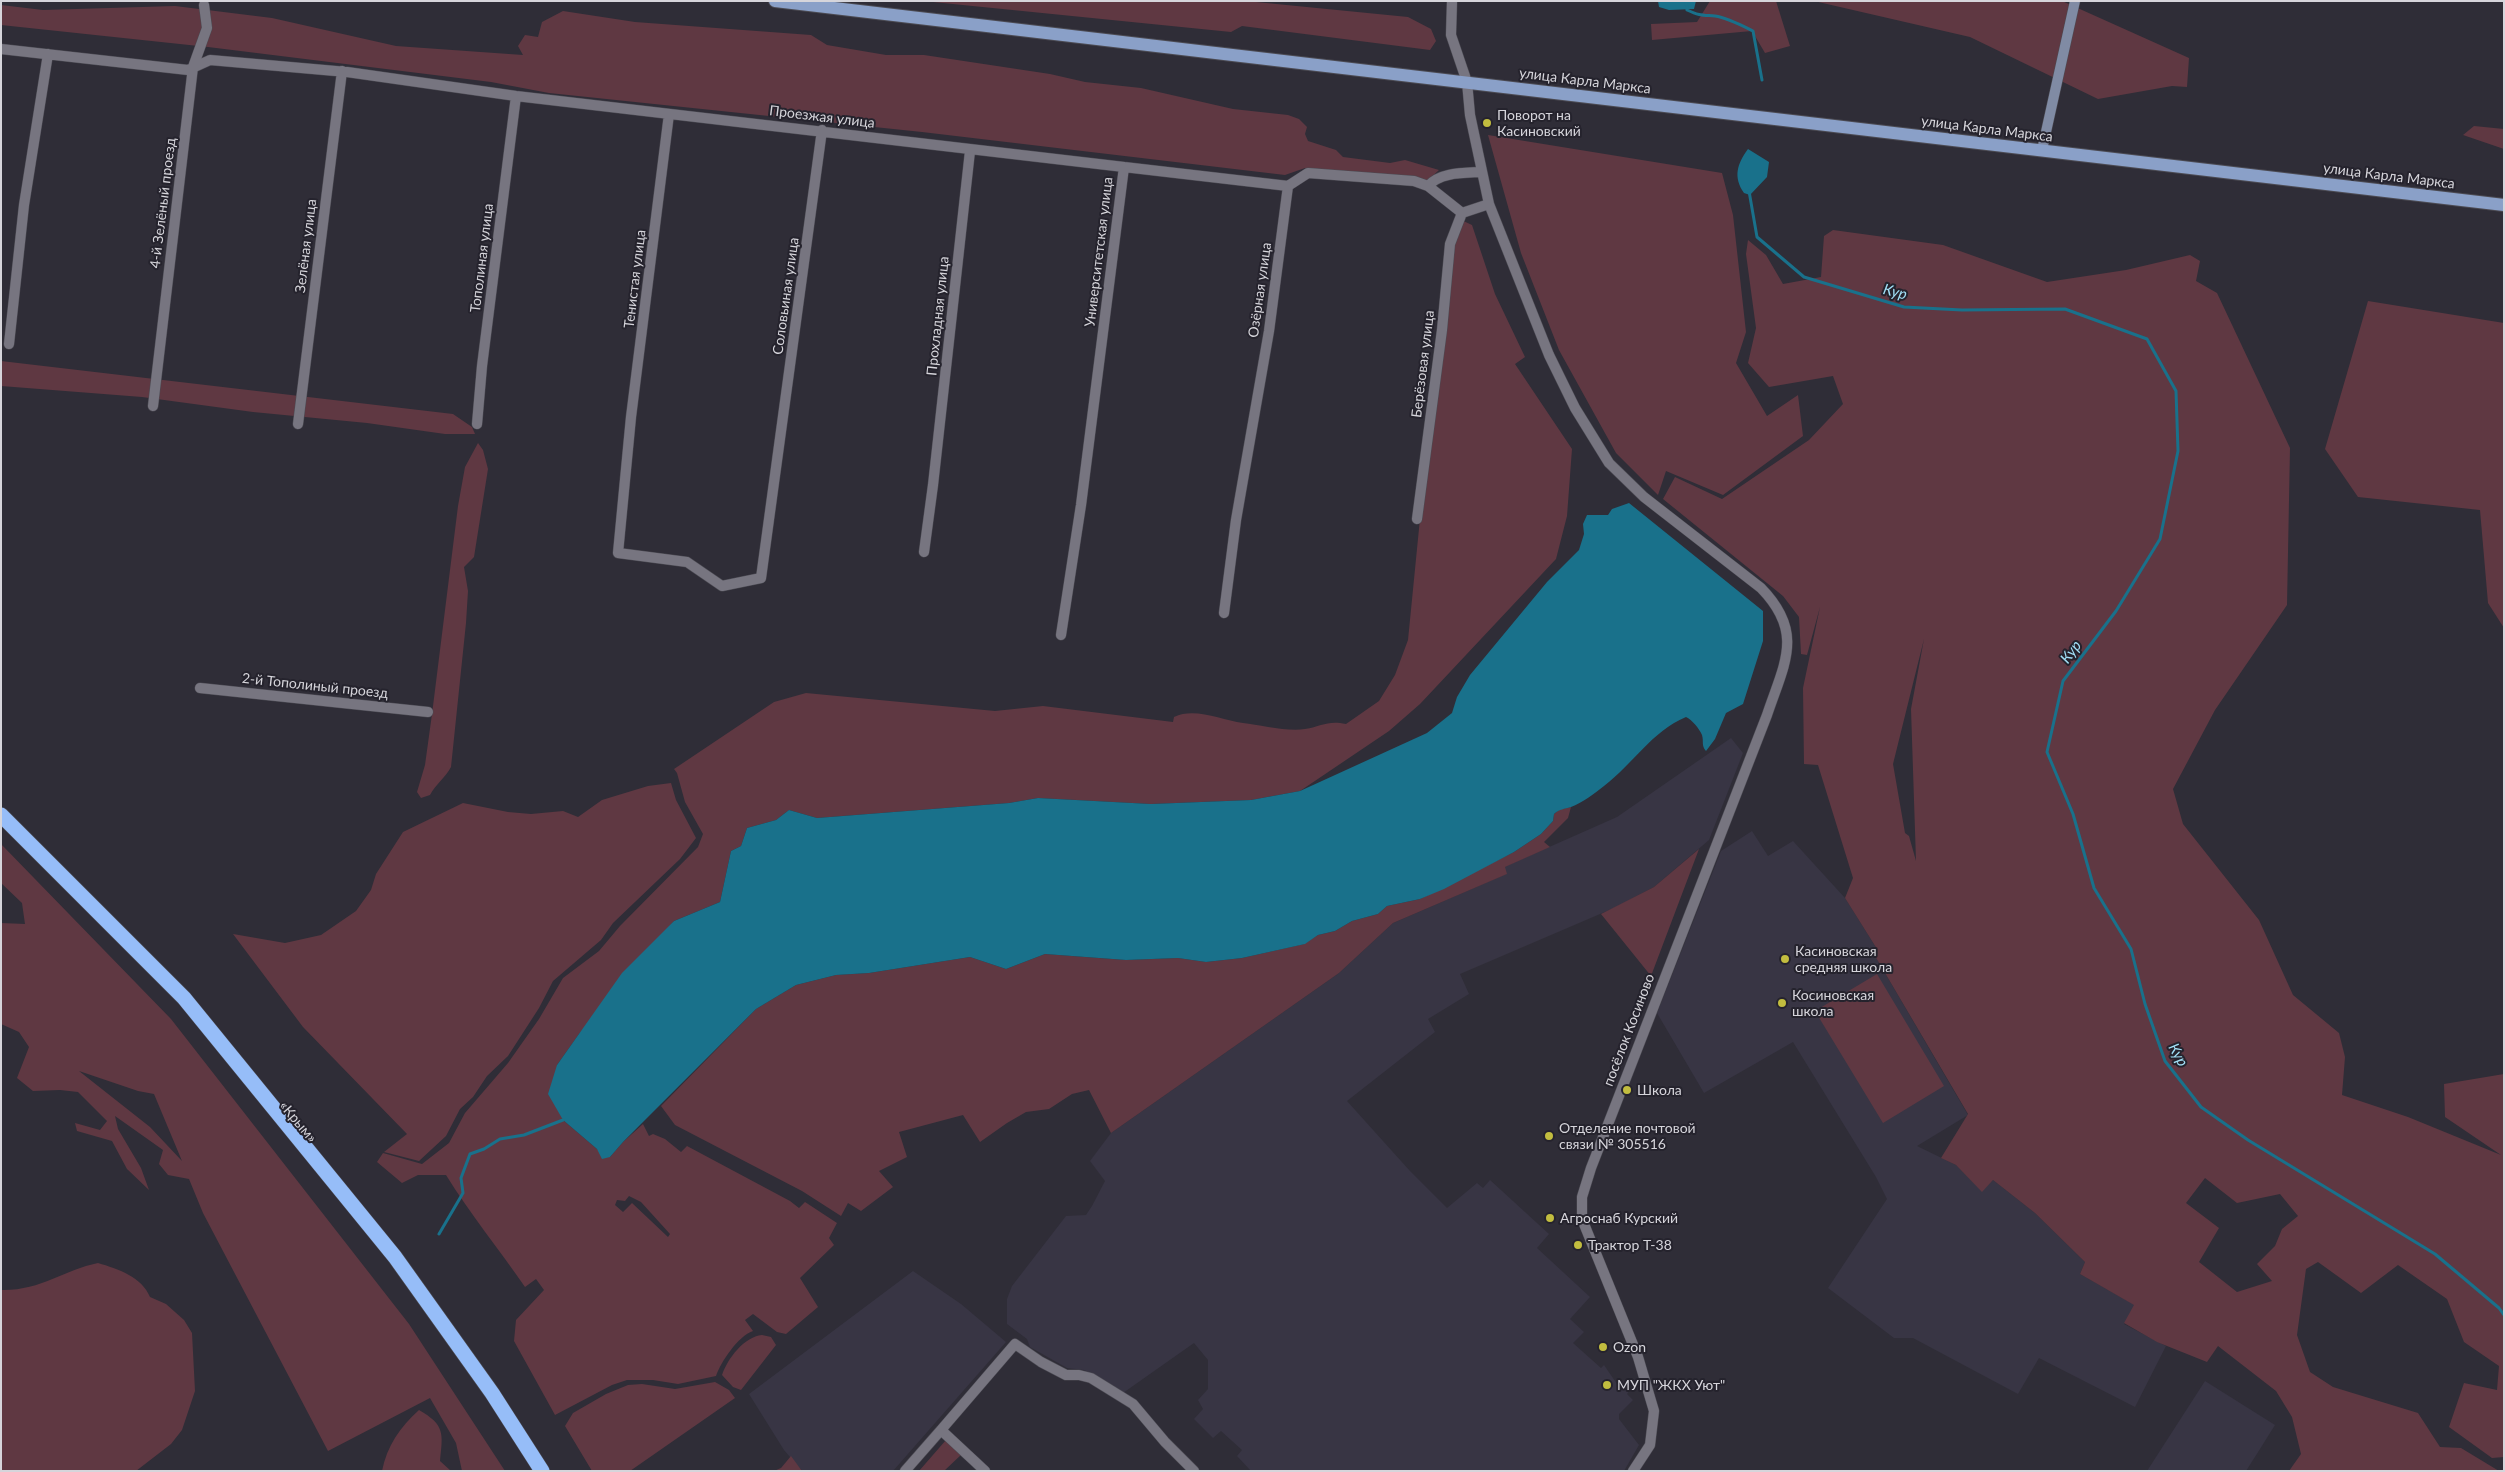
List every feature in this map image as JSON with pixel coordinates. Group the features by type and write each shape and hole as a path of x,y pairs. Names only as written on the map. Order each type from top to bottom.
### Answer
{"highway":[{"path":"1,815 184,998 395,1258 492,1393 542,1471"},
{"name":"«Крым»","path":"1,823 176,1003 308,1159 446,1338 535,1471"}],"main road":[{"name":"улица Карла Маркса","path":"775,1 2504,205"},
{"path":"2042,150 2075,1"}],"street":[{"name":"посёлок Косиново","path":"1452,1 1451,35 1467,82 1470,115 1489,204 1549,355 1575,408 1609,463 1644,497 1762,588 1776,604 1786,625 1788,650 1767,715 1607,1123 1582,1197 1582,1219 1638,1357 1654,1410 1650,1445 1633,1471"},
{"name":"4-й Зелёный проезд","path":"153,406 193,67 207,28 204,5"},
{"name":"Проезжая улица","path":"1,49 188,70 210,60 342,71 516,96 822,130 970,151 1124,167"},
{"path":"9,344 24,205 48,54"},
{"name":"Зелёная улица","path":"298,424 342,71"},
{"name":"Тополиная улица","path":"477,424 482,366 516,96"},
{"name":"Тенистая улица","path":"669,114 628,448 618,554 686,562 722,586 761,578 778,466"},
{"name":"Соловьиная улица","path":"778,466 822,130"},
{"name":"Прохладная улица","path":"924,552 970,151"},
{"name":"Университетская улица","path":"1061,635 1081,504 1124,167 1288,186"},
{"path":"1428,186 1434,179 1445,176 1481,172"},
{"path":"1288,186 1308,173 1414,181 1428,186 1462,213 1489,204"},
{"name":"Озёрная улица","path":"1224,613 1236,520 1269,331 1288,186"},
{"name":"Берёзовая улица","path":"1417,519 1442,330 1450,244 1462,213"},
{"name":"2-й Тополиный проезд","path":"200,688 428,712"},
{"path":"905,1471 1015,1344 1040,1362 1066,1375 1079,1375 1091,1378 1133,1404 1165,1442 1194,1471"},
{"path":"941,1430 985,1471"}],"shaded area":[{"path":"923,1 1246,1 1408,17 1431,29 1436,41 1430,50 1242,26 1231,32"},
{"path":"1710,1 1776,1 1790,46 1765,53 1752,31 1652,40 1651,24 1697,22"},
{"path":"1814,1 2062,1 2189,58 2187,87 2172,86 2098,99 1970,37"},
{"path":"1,5 43,10 175,6 272,18 396,46 523,55 518,46 525,35 538,37 542,22 563,11 635,22 811,35 827,45 886,55 924,55 1050,74 1085,82 1141,88 1233,109 1288,115 1299,119 1307,127 1305,134 1308,141 1336,150 1343,157 1390,163 1405,160 1439,170 1425,183 1305,168 1285,175 922,132 549,93 491,82 208,47 1,25"},
{"path":"2474,126 2504,129 2504,149 2463,135"},
{"path":"1488,135 1722,173 1733,215 1746,332 1736,363 1767,416 1798,395 1803,436 1723,495 1666,471 1658,495 1616,453 1559,350 1521,253"},
{"path":"1457,218 1472,225 1495,294 1525,357 1515,364 1572,449 1567,516 1556,559 1420,704 1389,731 1300,791 1251,800 1151,804 1038,798 1009,803 817,818 789,810 776,820 747,828 741,846 731,851 720,902 674,921 579,1034 557,1065 563,1120 597,1149 610,1157 643,1124 649,1136 653,1134 665,1139 681,1152 687,1146 790,1201 799,1208 805,1202 837,1223 829,1238 834,1245 800,1278 818,1307 786,1334 777,1332 753,1314 745,1320 753,1331 742,1338 731,1350 716,1376 678,1384 653,1380 627,1380 612,1385 555,1415 514,1341 516,1320 544,1290 536,1279 525,1287 446,1175 418,1175 402,1183 377,1162 383,1153 422,1164 449,1143 465,1113 508,1063 539,1019 563,978 599,951 620,926 698,847 703,834 685,802 677,773 674,769 774,702 806,693 995,711 1043,706 1173,722 1174,717 1191,713 1291,730 1330,723 1346,724 1379,701 1395,675 1408,640 1424,478","holes":["629,1196 641,1202 670,1234 668,1237 632,1203 623,1212 615,1205 617,1200 625,1201"]},
{"path":"1833,230 1943,245 2047,282 2126,270 2190,255 2200,261 2196,281 2217,293 2290,448 2287,605 2215,710 2173,789 2183,824 2259,920 2293,995 2339,1033 2345,1057 2342,1095 2408,1117 2501,1155 2445,1117 2444,1084 2504,1074 2504,1457 2492,1458 2449,1427 2464,1383 2497,1390 2499,1366 2464,1342 2447,1299 2398,1265 2361,1293 2318,1262 2306,1269 2297,1335 2310,1372 2333,1387 2418,1413 2440,1447 2461,1448 2499,1471 2289,1471 2301,1454 2292,1417 2276,1391 2218,1346 2207,1362 2157,1342 2124,1323 2134,1305 2080,1274 2085,1262 2035,1213 1993,1180 1982,1192 1956,1165 1941,1158 1968,1114 1875,956 1877,949 1845,898 1853,878 1818,765 1804,764 1803,688 1820,607 1807,655 1801,654 1799,617 1783,596 1663,499 1675,477 1722,499 1809,440 1843,404 1833,376 1769,387 1748,363 1756,328 1746,254 1748,240 1766,255 1783,284 1821,277 1824,236","holes":["1924,639 1911,709 1916,861 1909,836 1905,833 1893,764","2205,1178 2237,1203 2280,1194 2298,1216 2282,1229 2275,1246 2257,1264 2272,1281 2237,1292 2199,1262 2219,1228 2186,1203"]},
{"path":"2368,301 2504,323 2504,628 2488,603 2480,510 2358,497 2325,449"},
{"path":"1,361 453,414 472,427 475,434 445,434 142,397 1,386"},
{"path":"478,443 483,450 488,469 474,557 464,567 468,591 466,623 451,767 430,795 421,798 417,792 425,765 458,506 465,467"},
{"path":"1731,738 1743,753 1709,840 1654,887 1614,908 1460,974 1469,994 1428,1019 1435,1032 1347,1101 1410,1171 1447,1208 1477,1183 1483,1188 1490,1180 1549,1234 1537,1248 1590,1297 1570,1319 1584,1332 1573,1343 1601,1368 1604,1365 1617,1384 1620,1381 1630,1390 1627,1394 1633,1400 1619,1414 1619,1419 1639,1445 1624,1471 1251,1471 1237,1456 1242,1450 1221,1431 1213,1438 1194,1419 1203,1409 1198,1400 1208,1389 1208,1360 1194,1343 1123,1393 1084,1370 1067,1368 1030,1347 1027,1339 1007,1324 1007,1299 1012,1286 1066,1216 1086,1215 1092,1206 1105,1181 1090,1161 1111,1133 1339,973 1393,923 1506,874 1504,867 1617,817"},
{"path":"671,783 676,800 696,838 680,859 613,923 601,940 553,981 539,1008 508,1056 487,1076 473,1097 460,1109 446,1136 419,1161 384,1152 407,1134 303,1027 233,934 285,943 321,935 356,911 371,890 376,874 403,832 463,803 508,812 531,814 563,811 578,817 602,800 648,786"},
{"path":"1571,807 1568,818 1544,842 1550,847 1505,867 1507,874 1393,923 1339,973 1111,1133 1089,1090 1072,1094 1049,1109 1026,1112 980,1142 963,1115 899,1132 907,1157 879,1171 893,1187 861,1211 848,1203 841,1216 802,1191 675,1125 661,1106 756,1009 796,985 836,975 869,973 970,957 1006,969 1045,954 1126,960 1178,958 1206,962 1242,958 1304,944 1318,935 1335,931 1352,921 1378,914 1387,906 1420,899 1514,852 1541,834 1553,821 1554,814 1560,809"},
{"path":"1752,831 1768,856 1793,841 1845,898 1877,949 1875,956 1968,1115 1917,1146 1956,1165 1982,1191 1993,1180 2035,1213 2085,1262 2080,1274 2135,1305 2124,1324 2166,1346 2135,1407 2039,1358 2018,1394 1913,1338 1894,1338 1828,1288 1887,1199 1876,1177 1793,1042 1704,1093 1657,1013 1721,851"},
{"path":"1,844 171,1019 409,1324 505,1471 462,1471 456,1443 430,1398 328,1451 203,1213 189,1179 168,1175 159,1164 163,1150 115,1116 118,1129 141,1168 149,1190 127,1169 112,1141 77,1131 75,1123 100,1130 107,1121 78,1092 60,1090 33,1091 17,1078 29,1047 19,1032 1,1024 1,923 25,924 22,903 1,883","holes":["79,1071 138,1091 154,1094 182,1161 150,1127"]},
{"path":"1699,849 1651,976 1601,914 1654,887"},
{"path":"1877,974 1944,1086 1883,1123 1815,1011"},
{"path":"98,1263 121,1271 135,1279 150,1297 166,1304 184,1320 192,1333 195,1391 182,1430 171,1444 136,1471 1,1471 1,1290 40,1284"},
{"path":"913,1271 961,1304 1006,1342 893,1471 802,1471 784,1450 749,1394"},
{"path":"762,1335 771,1337 776,1345 741,1390 733,1387 722,1375 728,1362 743,1344"},
{"path":"2205,1381 2275,1425 2246,1471 2147,1471"},
{"path":"715,1382 729,1390 735,1398 630,1471 592,1471 565,1426 573,1413 606,1394 628,1385 642,1384 675,1389"},
{"path":"419,1410 438,1425 442,1437 440,1461 451,1471 382,1471 387,1453 395,1438"},
{"path":"946,1440 962,1454 944,1471 919,1471"},
{"path":"791,1456 802,1471 774,1471 781,1468"}],"water":[{"path":"1658,1 1696,1 1694,9 1669,10 1659,7"},
{"path":"1748,149 1769,162 1767,177 1750,195 1744,193 1738,181 1739,165"},
{"path":"1629,503 1763,611 1763,641 1743,704 1726,713 1715,739 1706,751 1701,732 1686,717 1662,731 1597,792 1580,803 1554,814 1553,821 1541,834 1514,852 1444,889 1420,899 1387,906 1378,914 1352,921 1335,931 1318,935 1305,944 1242,958 1206,962 1178,958 1126,960 1045,954 1006,969 970,957 869,973 836,975 796,985 756,1009 610,1157 602,1159 597,1149 563,1120 548,1094 557,1065 622,973 674,921 720,902 731,851 741,846 747,828 776,820 789,810 817,818 1009,803 1038,798 1151,804 1251,800 1300,791 1427,733 1452,713 1457,697 1470,675 1547,582 1579,550 1584,534 1583,524 1587,515 1608,515 1612,509"}],"waterway":[{"path":"1686,1 1687,10 1698,14 1725,18 1753,31 1762,80"},
{"name":"Кур","path":"1749,191 1757,237 1804,277 1904,307 1962,310 2065,309 2147,339 2176,391 2178,451 2160,539 2116,611 2063,681 2047,752 2073,814 2094,888 2131,949 2145,1004 2165,1061 2201,1107 2248,1140 2435,1254 2499,1308 2504,1315"},
{"path":"439,1234 463,1193 461,1178 470,1154 484,1149 500,1139 524,1135 563,1120"}],"place":[{"name":"Поворот на Касиновский","path":"1487,123"},
{"name":"Касиновская средняя школа","path":"1785,959"},
{"name":"Косиновская школа","path":"1782,1003"},
{"name":"Школа","path":"1627,1090"},
{"name":"Отделение почтовой связи № 305516","path":"1549,1136"},
{"name":"Агроснаб Курский","path":"1550,1218"},
{"name":"Трактор Т-38","path":"1578,1245"},
{"name":"Ozon","path":"1603,1347"},
{"name":"МУП \"ЖКХ Уют\"","path":"1607,1385"}]}
